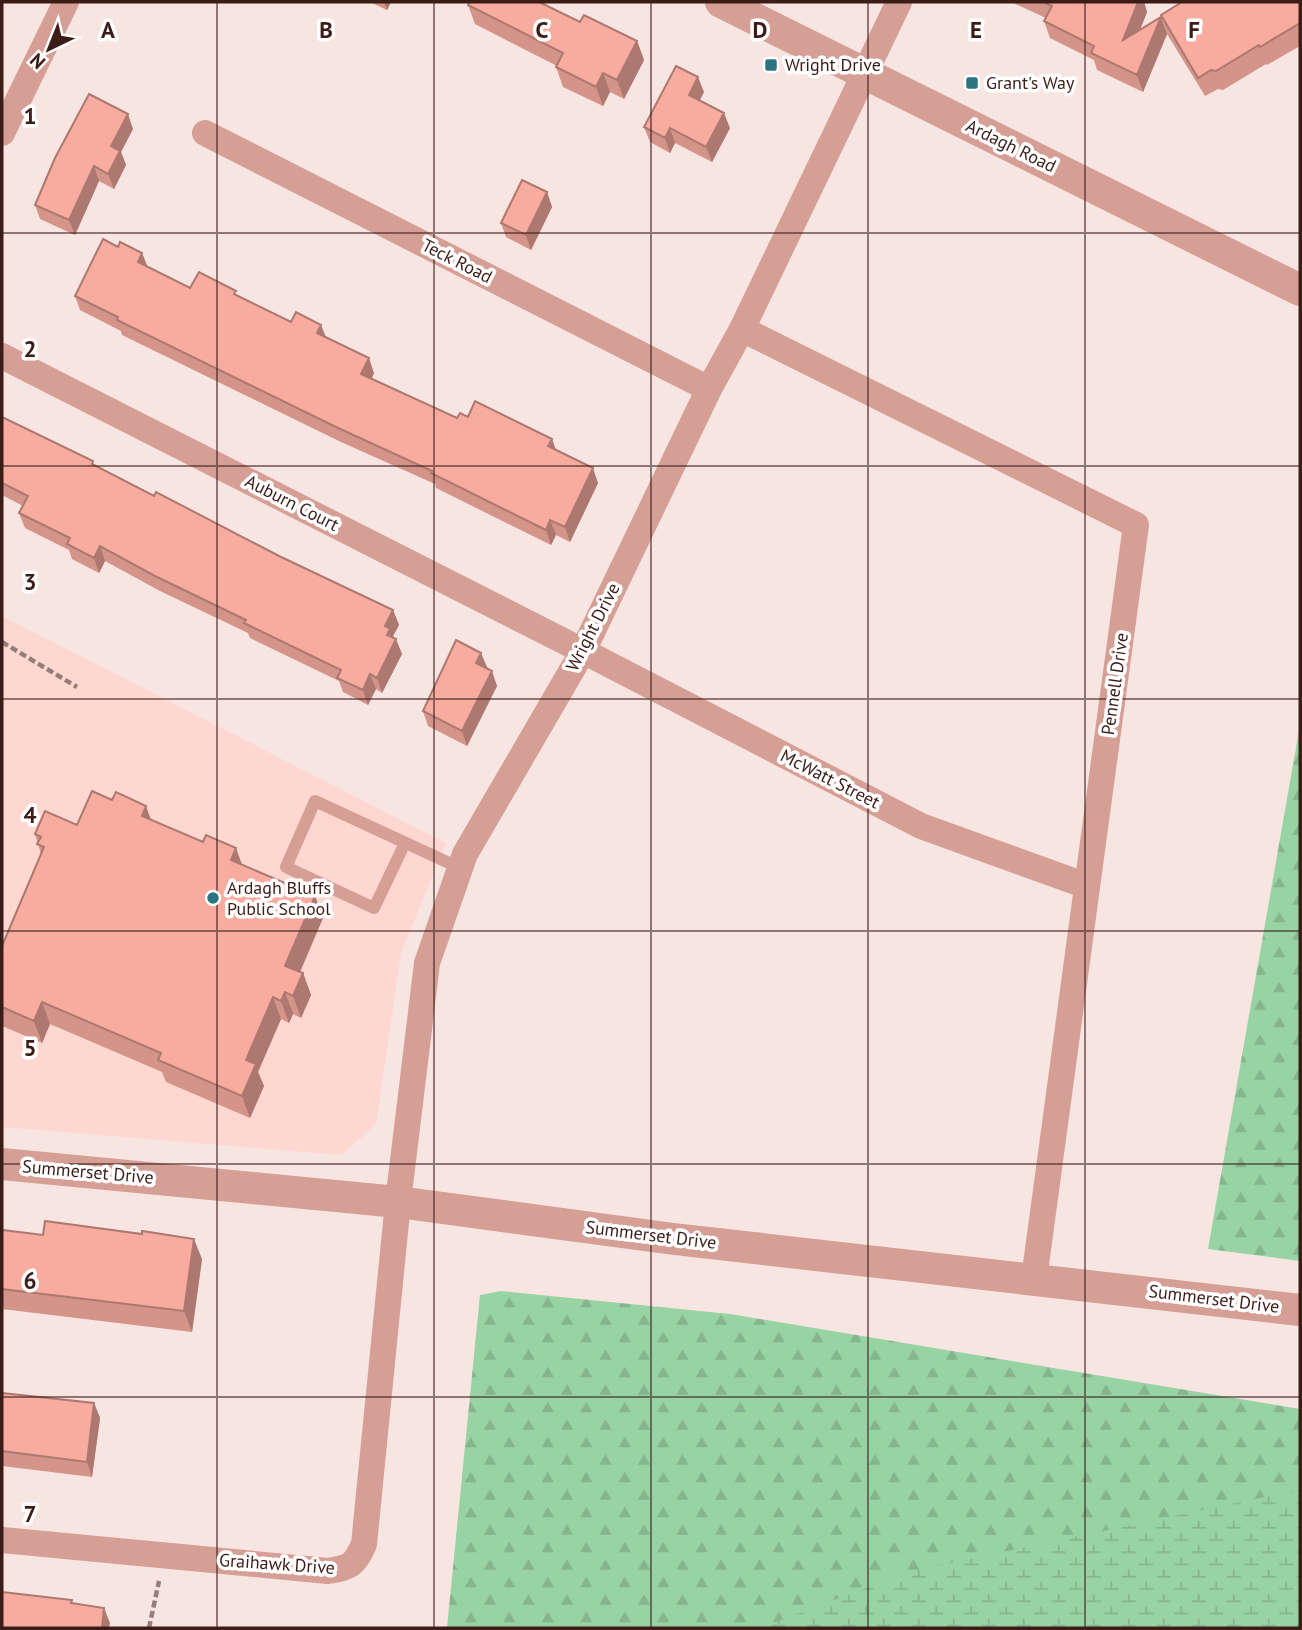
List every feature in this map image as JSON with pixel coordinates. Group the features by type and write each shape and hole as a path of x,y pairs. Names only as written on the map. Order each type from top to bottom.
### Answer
{"street":[{"path":"2,133 66,2"},
{"name":"Ardagh Road","path":"722,2 1300,290"},
{"path":"866,74 899,2"},
{"name":"Wright Drive","path":"398,1202 427,963 465,854 583,650 709,388 742,329 866,74"},
{"name":"Teck Road","path":"205,133 709,388"},
{"name":"Pennell Drive","path":"742,329 1136,525 1034,1279"},
{"name":"Auburn Court","path":"2,356 583,650"},
{"name":"McWatt Street","path":"583,650 921,826 1087,886"},
{"name":"Summerset Drive","path":"2,1164 398,1202 674,1239 1300,1310"},
{"name":"Graihawk Drive","path":"2,1539 328,1571 349,1568 357,1559 363,1544 398,1202"}],"lane":[{"path":"405,843 374,908 286,867 315,801 460,868"}],"path":[{"path":"2,642 77,687"},
{"path":"149,1628 164,1554"}],"shaded area":[{"name":"Ardagh Bluffs Public School","path":"2,616 446,843 401,953 376,1125 341,1155 2,1127"}],"green space":[{"path":"1300,725 1300,1261 1208,1249"},
{"path":"501,1291 730,1314 1300,1409 1300,1628 447,1628 480,1295"},
{"path":"1294,1491 1300,1492 1300,1628 760,1628 912,1571"}],"building":[{"path":"470,2 542,2 580,22 584,15 637,41 617,80 603,73 596,87 556,67 563,53 468,5"},
{"path":"1043,2 1138,2 1123,40 1161,17 1137,75 1091,53 1094,46 1044,21 1052,6"},
{"path":"1182,2 1300,2 1300,23 1216,71 1211,70 1198,78 1161,15"},
{"path":"676,66 698,77 689,95 724,113 706,147 670,128 665,138 644,127"},
{"path":"89,94 128,114 111,146 120,151 108,174 94,166 69,220 35,205 55,158"},
{"path":"522,180 547,192 526,235 501,223"},
{"path":"103,239 118,247 120,242 142,253 138,262 190,288 199,272 236,291 234,294 291,322 296,312 321,325 317,333 369,358 361,374 457,418 460,413 468,417 475,401 552,439 548,446 593,468 565,527 550,520 546,530 431,473 432,471 117,320 118,317 75,296"},
{"path":"2,417 93,461 92,464 154,496 156,492 279,556 393,610 385,626 390,629 387,635 396,639 377,678 370,674 363,690 337,678 341,670 244,623 246,620 100,546 94,558 67,544 70,538 19,513 28,496 2,483"},
{"path":"456,640 481,653 476,663 492,671 462,731 423,711"},
{"path":"92,791 112,800 116,792 146,806 142,816 203,842 206,835 236,848 231,860 315,896 285,966 303,973 293,996 285,992 281,1001 273,997 246,1060 256,1064 242,1096 158,1060 161,1053 42,1002 34,1021 2,1007 2,946 44,847 37,844 41,837 35,834 45,811 77,825"},
{"path":"45,1221 194,1239 184,1311 2,1289 2,1230 43,1235"},
{"path":"2,1393 94,1403 87,1462 2,1451"},
{"path":"2,1592 72,1600 71,1603 104,1608 102,1628 2,1628"}],"place":[{"name":"Wright Drive","path":"771,65"},
{"name":"Grant's Way","path":"972,83"},
{"name":"Ardagh Bluffs Public School","path":"213,898"}]}
